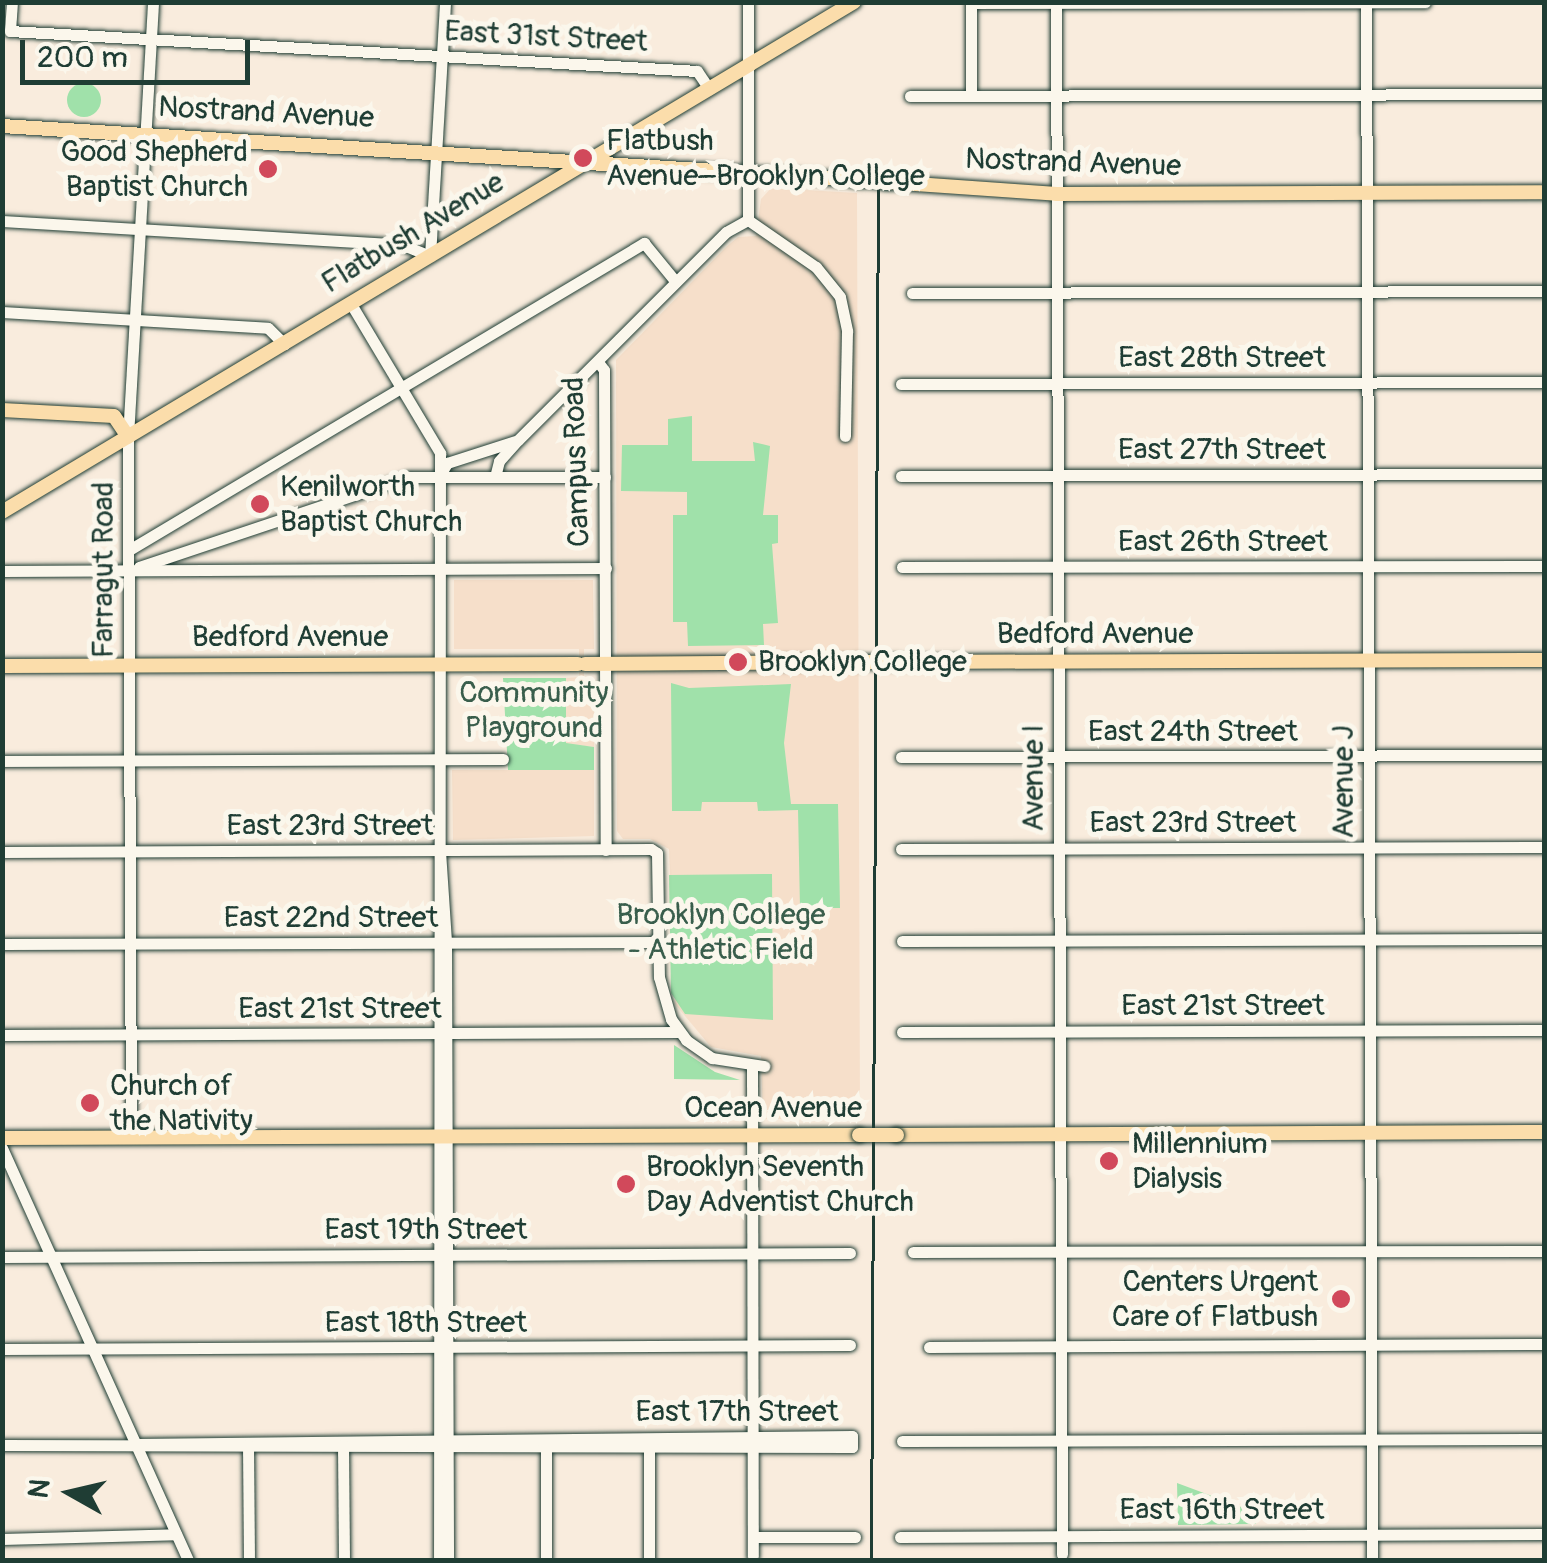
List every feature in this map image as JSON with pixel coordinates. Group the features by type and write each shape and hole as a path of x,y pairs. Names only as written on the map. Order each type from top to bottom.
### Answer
{"main road":[{"name":"Flatbush Avenue","path":"6,507 847,4"},
{"name":"Nostrand Avenue","path":"2,126 586,160 1057,194 1544,192"},
{"path":"2,410 114,416 128,437"},
{"name":"Bedford Avenue","path":"2,666 1544,660"},
{"name":"Ocean Avenue","path":"2,1138 1544,1132"}],"street":[{"name":"East 31st Street","path":"12,2 10,31 697,71 709,89"},
{"name":"Farragut Road","path":"131,1137 128,437 153,2"},
{"path":"2,220 403,244 430,256 445,2"},
{"path":"748,2 748,220 773,233 825,276 840,298 847,331 846,436"},
{"path":"972,95 971,3 1425,2"},
{"name":"Avenue I","path":"1056,3 1062,1554"},
{"name":"Avenue J","path":"1366,3 1372,1560"},
{"path":"910,96 1544,94"},
{"name":"Campus Road","path":"606,850 606,477 604,370 598,362 726,232 748,220"},
{"path":"129,550 644,242 676,282"},
{"path":"912,293 1544,291"},
{"path":"351,304 440,453 443,1514 438,1560"},
{"path":"2,312 268,328 284,344"},
{"path":"495,477 499,461 598,362"},
{"name":"East 28th Street","path":"900,384 1544,382"},
{"path":"440,475 447,463 518,440"},
{"name":"East 27th Street","path":"900,476 1544,474"},
{"path":"129,570 408,477 606,477"},
{"name":"East 26th Street","path":"902,568 1544,566"},
{"path":"2,571 606,568"},
{"name":"East 24th Street","path":"901,757 1544,755"},
{"path":"2,761 503,759"},
{"name":"East 23rd Street","path":"901,849 1544,847"},
{"name":"East 23rd Street","path":"2,852 657,852 659,942"},
{"path":"902,941 1544,939"},
{"path":"659,942 662,992 678,1032 712,1058 758,1067 752,1136 754,1556"},
{"name":"East 22nd Street","path":"2,944 659,942"},
{"name":"East 21st Street","path":"902,1032 1544,1030"},
{"name":"East 21st Street","path":"2,1036 678,1032"},
{"path":"2,1148 188,1560"},
{"path":"913,1252 1544,1251"},
{"name":"East 19th Street","path":"2,1257 850,1253"},
{"path":"929,1347 1544,1344"},
{"name":"East 18th Street","path":"2,1349 850,1345"},
{"name":"East 17th Street","path":"2,1445 753,1442 852,1447 852,1436 753,1442"},
{"path":"902,1441 1544,1439"},
{"path":"649,1442 649,1560"},
{"path":"344,1443 344,1560"},
{"path":"546,1443 546,1560"},
{"path":"248,1444 249,1560"},
{"path":"443,1514 448,1560"},
{"path":"2,1540 176,1534"},
{"name":"East 16th Street","path":"900,1536 1544,1534"},
{"path":"754,1537 856,1536"}],"shaded area":[{"name":"Brooklyn College","path":"771,188 857,193 860,1118 763,1119 761,1056 711,1047 675,1004 669,849 650,839 623,839 617,831 616,360 725,248 738,237 756,236 761,199"},
{"path":"454,580 593,580 594,649 584,649 584,677 594,678 594,747 566,744 566,678 579,677 579,649 454,649"},
{"path":"452,770 594,770 594,836 453,840"}],"green space":[{"path":"84,83 96,88 101,100 96,112 84,117 72,112 67,100 72,88"},
{"path":"692,416 692,461 755,461 753,442 770,446 763,515 778,515 778,543 772,544 778,623 763,624 764,645 688,646 687,622 673,622 673,515 687,515 687,492 621,491 622,445 668,445 668,419"},
{"name":"Community Playground","path":"503,678 566,678 566,743 594,747 594,770 508,770"},
{"path":"671,683 689,688 791,684 784,743 791,804 838,804 840,908 800,908 798,810 758,811 757,802 702,802 701,811 672,811"},
{"name":"Brooklyn College - Athletic Field","path":"772,874 773,1020 685,1014 671,993 669,875"},
{"path":"674,1045 715,1072 740,1080 674,1079"},
{"path":"1177,1483 1255,1512 1256,1524 1178,1525"}],"railway":[{"path":"871,1560 878,162"}],"place":[{"name":"Flatbush Avenue–Brooklyn College","path":"583,158"},
{"name":"Good Shepherd Baptist Church","path":"268,169"},
{"name":"Kenilworth Baptist Church","path":"260,504"},
{"name":"Brooklyn College","path":"738,662"},
{"name":"Church of the Nativity","path":"90,1103"},
{"name":"Millennium Dialysis","path":"1109,1161"},
{"name":"Brooklyn Seventh Day Adventist Church","path":"626,1184"},
{"name":"Centers Urgent Care of Flatbush","path":"1341,1299"}]}
